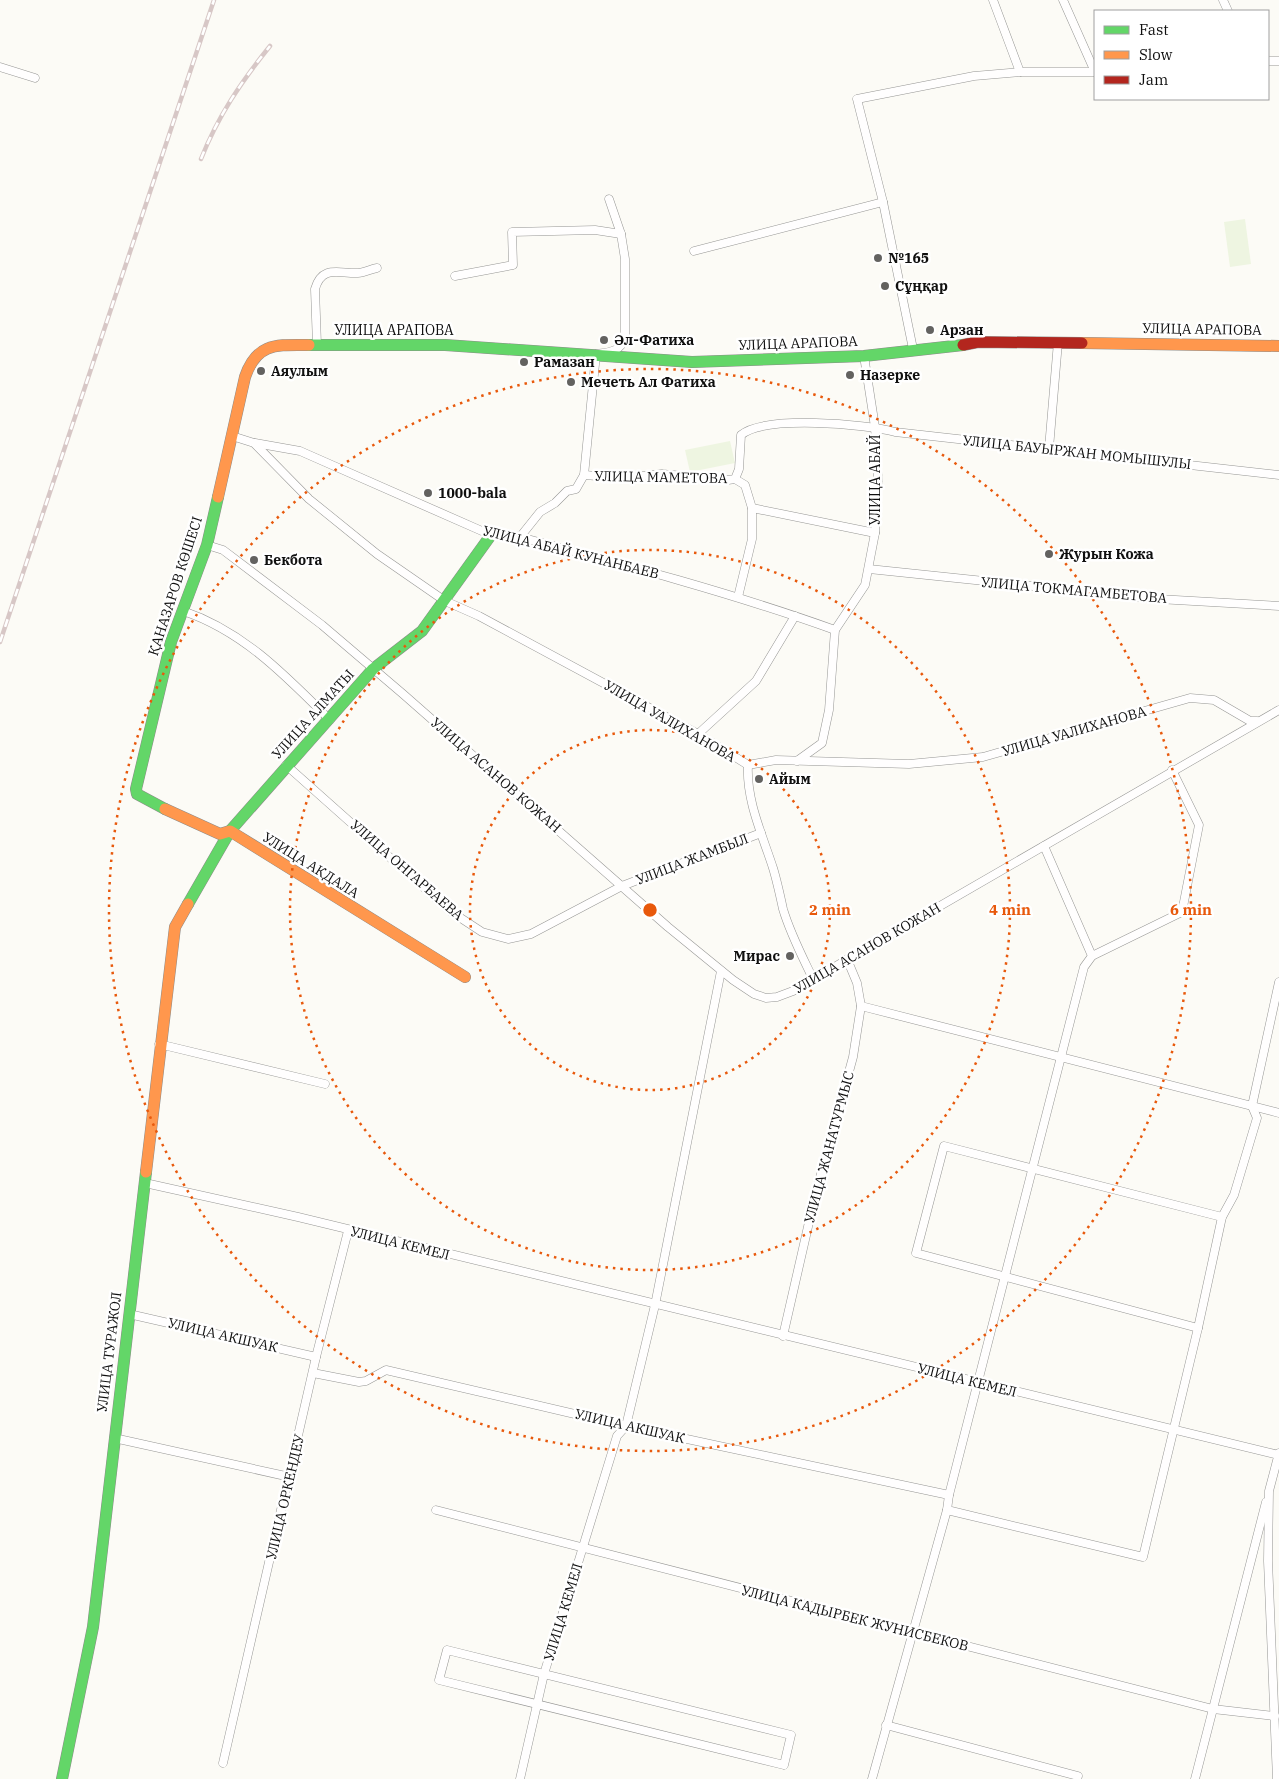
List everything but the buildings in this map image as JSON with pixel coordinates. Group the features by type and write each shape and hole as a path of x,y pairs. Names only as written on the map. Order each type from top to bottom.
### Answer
{"street":[{"path":"993,0 1020,72"},
{"path":"1063,0 1094,70"},
{"path":"0,67 35,78"},
{"path":"913,349 883,202 857,99 974,76 1020,72 1094,72"},
{"path":"520,536 540,512 555,503 567,491 576,489 584,475 596,354 615,351 622,346 625,338 626,277 622,234 609,199"},
{"path":"694,251 883,202"},
{"path":"455,276 513,265 512,232 595,230 622,234"},
{"name":"УЛИЦА АРАПОВА","path":"317,345 315,289 318,280 326,274 340,270 359,273 377,268"},
{"name":"УЛИЦА АРАПОВА","path":"251,359 260,350 276,345 445,345 692,362 864,356 913,349 944,348 978,342 1279,346"},
{"path":"1049,448 1058,342"},
{"name":"УЛИЦА АБАЙ","path":"835,630 856,602 865,585 875,533 878,480 875,427 864,356"},
{"name":"ҚАНАЗАРОВ КӨШЕСІ","path":"137,794 136,789 171,642 207,545 251,359"},
{"name":"УЛИЦА МАМЕТОВА","path":"584,475 624,478 662,474 728,480 735,478 739,469 740,435 746,430 786,423 875,427"},
{"name":"УЛИЦА БАУЫРЖАН МОМЫШУЛЫ","path":"875,427 895,432 1279,475"},
{"name":"УЛИЦА УАЛИХАНОВА","path":"232,436 254,443 342,528 445,601 479,616 698,734 748,765 776,760 909,764 983,757 1190,698 1214,700 1250,721 1260,721"},
{"name":"УЛИЦА АБАЙ КУНАНБАЕВ","path":"254,443 300,451 491,535 507,534 520,536 738,597 835,630"},
{"path":"735,478 745,485 752,508 752,539 738,597"},
{"path":"752,508 875,533"},
{"name":"УЛИЦА АЛМАТЫ","path":"175,927 230,831 286,765 330,720 373,669 422,631 491,535"},
{"name":"УЛИЦА АСАНОВ КОЖАН","path":"207,545 223,550 322,626 721,971 754,994 766,998 777,997 793,991 1172,770 1279,710"},
{"name":"УЛИЦА ТОКМАГАМБЕТОВА","path":"869,569 1158,599 1279,606"},
{"path":"183,611 208,620 249,646 272,664 330,720"},
{"path":"698,734 756,681 795,616"},
{"path":"797,761 822,743 827,726 835,630"},
{"name":"УЛИЦА ОНГАРБАЕВА","path":"286,765 450,911 482,932 508,939 530,934 622,886"},
{"name":"УЛИЦА ЖАМБЫЛ","path":"748,765 747,783 784,910 798,948 814,979"},
{"path":"872,1779 886,1725 915,1632 947,1510 949,1495 1084,968 1092,956 1182,912 1199,825 1172,770"},
{"name":"УЛИЦА АКДАЛА","path":"137,794 150,803 220,834 230,831 465,977"},
{"name":"УЛИЦА ЖАМБЫЛ","path":"622,886 761,833"},
{"path":"1044,846 1092,956"},
{"name":"УЛИЦА ТУРАЖОЛ","path":"62,1779 93,1627 175,927"},
{"name":"УЛИЦА ЖАНАТУРМЫС","path":"783,1336 816,1196 853,1057 862,1006 857,983 847,959"},
{"name":"УЛИЦА КЕМЕЛ","path":"520,1779 544,1674 617,1436 626,1426 654,1305 721,971"},
{"path":"947,1510 1143,1558 1198,1328 1222,1217 1234,1195 1257,1118 1252,1106 1279,982"},
{"path":"862,1006 1279,1113"},
{"path":"160,1044 326,1084"},
{"path":"1198,1328 916,1253 944,1146 1034,1167 1222,1217"},
{"name":"УЛИЦА КЕМЕЛ","path":"145,1183 298,1217 348,1231 654,1305 1279,1454"},
{"name":"УЛИЦА ОРКЕНДЕУ","path":"223,1763 316,1357 348,1231"},
{"name":"УЛИЦА АКШУАК","path":"129,1314 316,1357"},
{"name":"УЛИЦА АКШУАК","path":"313,1373 366,1382 386,1370 626,1426 949,1495"},
{"path":"114,1438 290,1477"},
{"path":"1195,1779 1279,1454"},
{"path":"1269,1491 1268,1561 1277,1779"},
{"name":"УЛИЦА КАДЫРБЕК ЖУНИСБЕКОВ","path":"436,1510 582,1549 1213,1709 1275,1716"},
{"path":"447,1650 792,1735 784,1765 536,1704 439,1680 447,1650"},
{"path":"886,1725 1078,1776 1077,1779"}],"green space":[{"path":"1245,219 1251,264 1230,267 1224,222"},
{"path":"730,441 735,463 690,472 685,450"}],"railway":[{"path":"0,642 214,0"},
{"path":"201,159 215,128 231,100 270,46"}],"traffic: fast":[{"path":"309,345 445,345 692,362 864,356 963,345"},
{"path":"165,809 137,794 136,789 171,642 207,545 218,497"},
{"path":"188,904 230,831 373,669 422,631 491,535"},
{"path":"62,1779 93,1627 146,1172"}],"traffic: slow":[{"path":"1082,343 1279,346"},
{"path":"218,497 245,377 250,366 262,351 270,348 287,345 309,345"},
{"path":"165,809 220,834 230,831 465,977"},
{"path":"146,1172 175,927 188,904"}],"traffic: jam":[{"path":"963,345 978,342 1082,343"}],"place":[{"name":"№165","path":"878,258"},
{"name":"Сұңқар","path":"885,286"},
{"name":"Арзан","path":"930,330"},
{"name":"Әл-Фатиха","path":"604,340"},
{"name":"Рамазан","path":"524,362"},
{"name":"Аяулым","path":"261,371"},
{"name":"Назерке","path":"850,375"},
{"name":"Мечеть Ал Фатиха","path":"571,382"},
{"name":"1000-bala","path":"428,493"},
{"name":"Журын Кожа","path":"1049,554"},
{"name":"Бекбота","path":"254,560"},
{"name":"Айым","path":"759,779"},
{"name":"Мирас","path":"790,956"}]}
